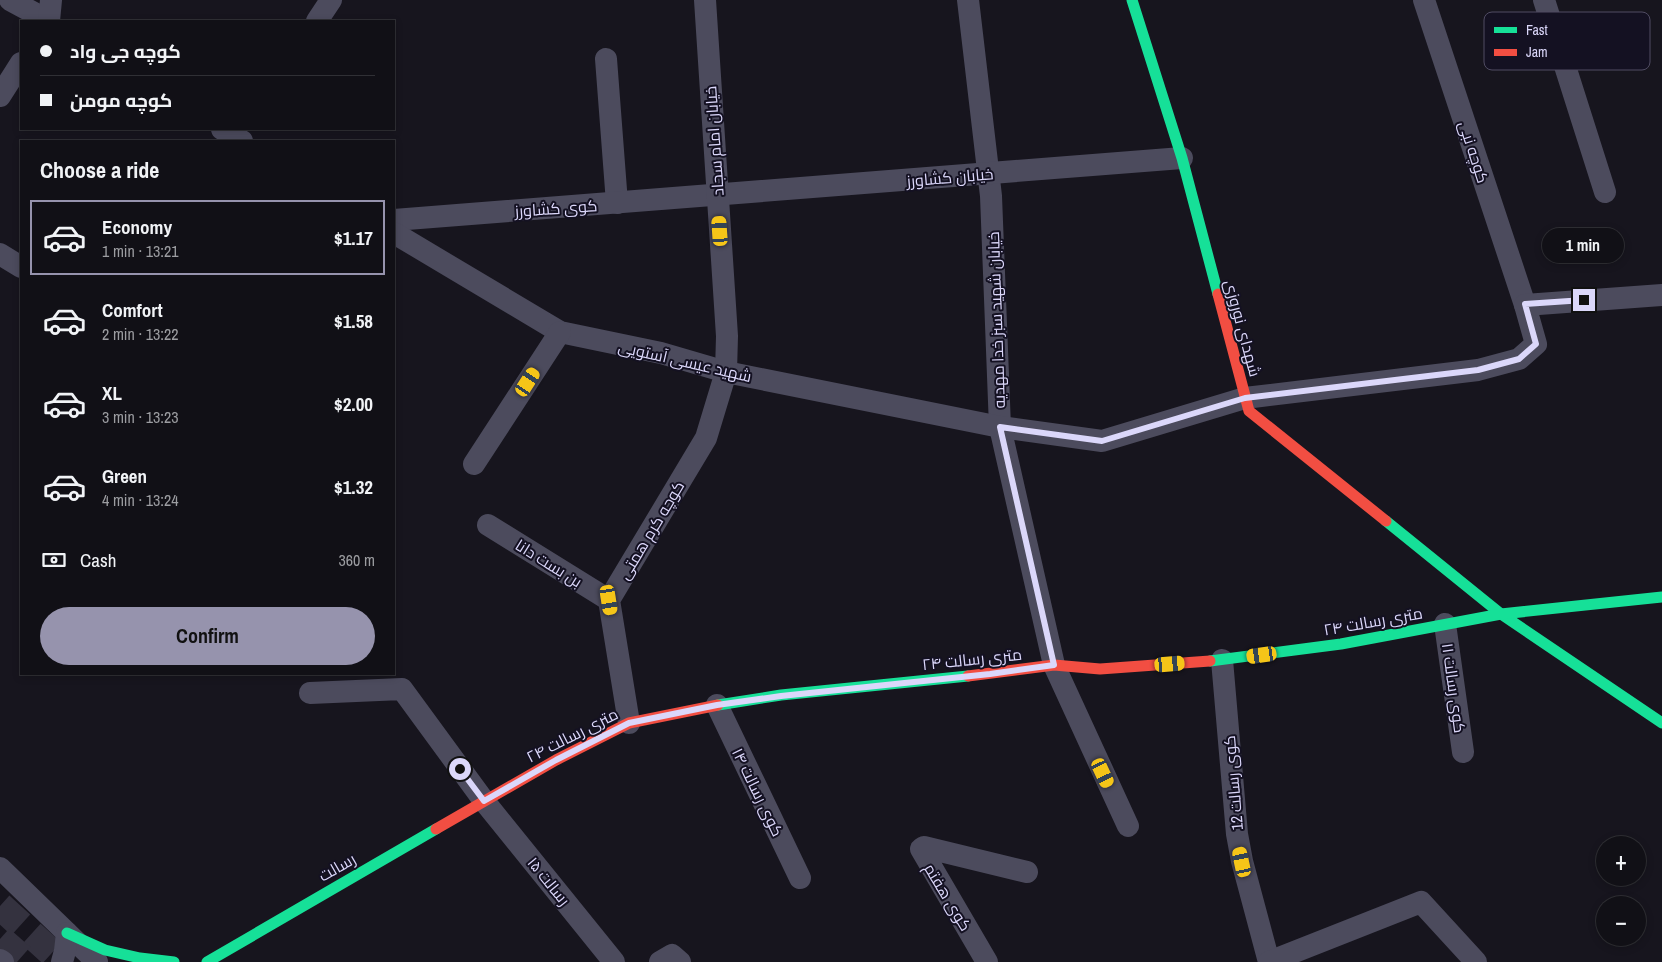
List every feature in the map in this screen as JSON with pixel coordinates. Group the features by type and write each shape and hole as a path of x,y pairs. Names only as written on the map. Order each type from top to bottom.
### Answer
{"main road":[{"name":"شهدای نوروزی","path":"1132,0 1182,158 1249,411 1501,614 1662,723"},
{"name":"۲۴ متری رسالت","path":"484,801 556,760 629,723 717,705 1054,665 1100,670 1222,660 1341,644 1501,614 1662,597"},
{"name":"رسالت","path":"208,962 484,801"},
{"path":"67,933 105,950 140,958 174,962"}],"street":[{"path":"10,0 47,20"},
{"path":"49,20 51,0"},
{"path":"318,20 331,0"},
{"name":"خیابان امام سجاد","path":"705,0 727,336 726,372"},
{"name":"خیابان شهید سبز خدا مهدیه","path":"968,0 991,196 1000,427 1054,665 1128,826"},
{"name":"کوچه نبی","path":"1245,398 1478,370 1519,359 1536,344 1525,304 1424,0"},
{"path":"1544,0 1548,12"},
{"path":"606,59 617,203"},
{"path":"0,96 20,65"},
{"path":"1566,70 1605,192"},
{"name":"خیابان کشاورز","path":"718,195 1182,158"},
{"name":"کوی کشاورز","path":"395,220 718,195"},
{"name":"شهید عیسی آستویی","path":"395,234 560,332 661,354 726,372 1000,427 1102,441 1245,398"},
{"path":"0,254 20,266"},
{"path":"1525,304 1662,295"},
{"path":"474,464 560,332"},
{"name":"کوچه کرم همتی","path":"609,600 706,438 726,372"},
{"name":"بن بست دانا","path":"488,525 609,600"},
{"path":"609,600 629,723"},
{"name":"کوی رسالت ۱۱","path":"1445,624 1463,752"},
{"name":"کوی رسالت 12","path":"1222,660 1237,834 1242,862 1269,962"},
{"name":"رسالت ۱۵","path":"310,694 402,689 484,801 614,962"},
{"name":"کوی رسالت ۱۴","path":"717,705 800,878"},
{"name":"کوی هفتم","path":"987,962 921,849 924,847 1027,872"},
{"path":"0,868 97,962"},
{"path":"1269,962 1422,902 1476,962"},
{"path":"62,962 67,933"},
{"path":"660,962 672,956 680,962"}],"tunnel":[{"path":"0,906 62,962"},
{"path":"0,939 26,962"}],"traffic: fast":[{"path":"1132,0 1182,158 1218,294"},
{"path":"1386,521 1501,614 1662,723"},
{"path":"1210,661 1341,644 1501,614 1662,597"},
{"path":"718,705 781,695 968,676"},
{"path":"207,962 436,829"},
{"path":"67,933 105,950 140,958 174,962"}],"traffic: jam":[{"path":"1218,294 1249,411 1386,521"},
{"path":"968,676 1054,665 1100,669 1210,661"},
{"path":"436,829 556,760 629,723 718,705"}],"route":[{"path":"460,769 484,801 556,760 629,723 717,705 781,696 990,674 1054,665 1000,427 1102,441 1245,398 1478,370 1519,359 1536,344 1525,304 1584,300"}]}
